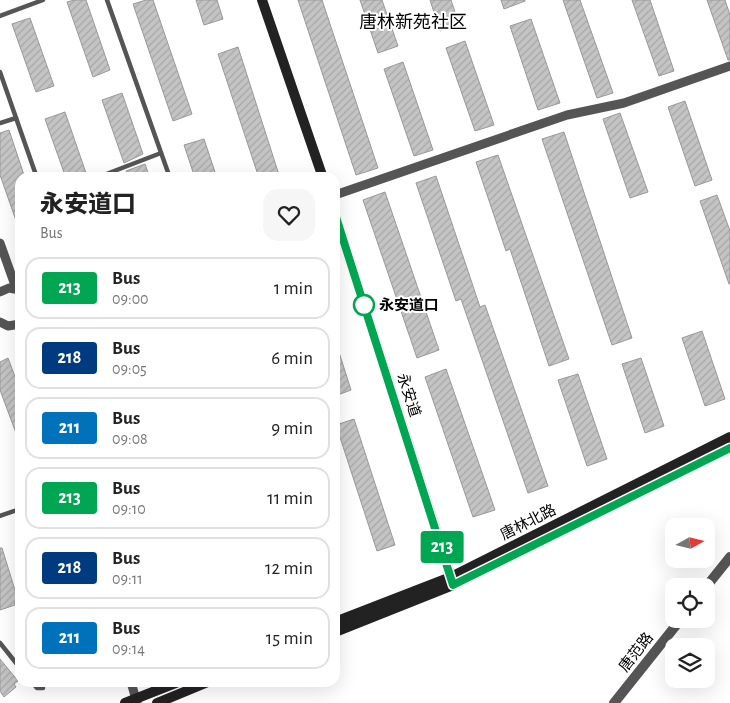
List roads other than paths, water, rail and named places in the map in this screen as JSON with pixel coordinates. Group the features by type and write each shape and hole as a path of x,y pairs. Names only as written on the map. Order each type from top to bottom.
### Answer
{"main road":[{"path":"262,0 321,172"},
{"name":"永安道","path":"340,230 452,581"},
{"name":"唐林北路","path":"340,620 452,581 730,437"},
{"name":"唐林北路","path":"340,630 452,581 730,448"},
{"path":"125,703 136,701 167,687"},
{"path":"157,703 196,687"}],"street":[{"path":"340,193 567,114 624,103 730,66"},
{"path":"0,243 15,281"},
{"path":"0,292 9,288 15,289"},
{"path":"0,322 8,326 15,325"},
{"path":"713,578 730,557"},
{"name":"唐范路","path":"614,703 674,628"},
{"path":"132,687 136,701"}],"lane":[{"path":"0,16 43,0"},
{"path":"107,0 168,172"},
{"path":"0,72 35,172"},
{"path":"0,124 16,118"},
{"path":"112,172 161,153"},
{"path":"0,516 15,511"},
{"path":"0,643 15,662"},
{"path":"36,687 43,688"}],"place":[{"name":"永安道口","path":"364,305"}],"district":[{"name":"唐林新苑社区","path":"413,22"}]}
